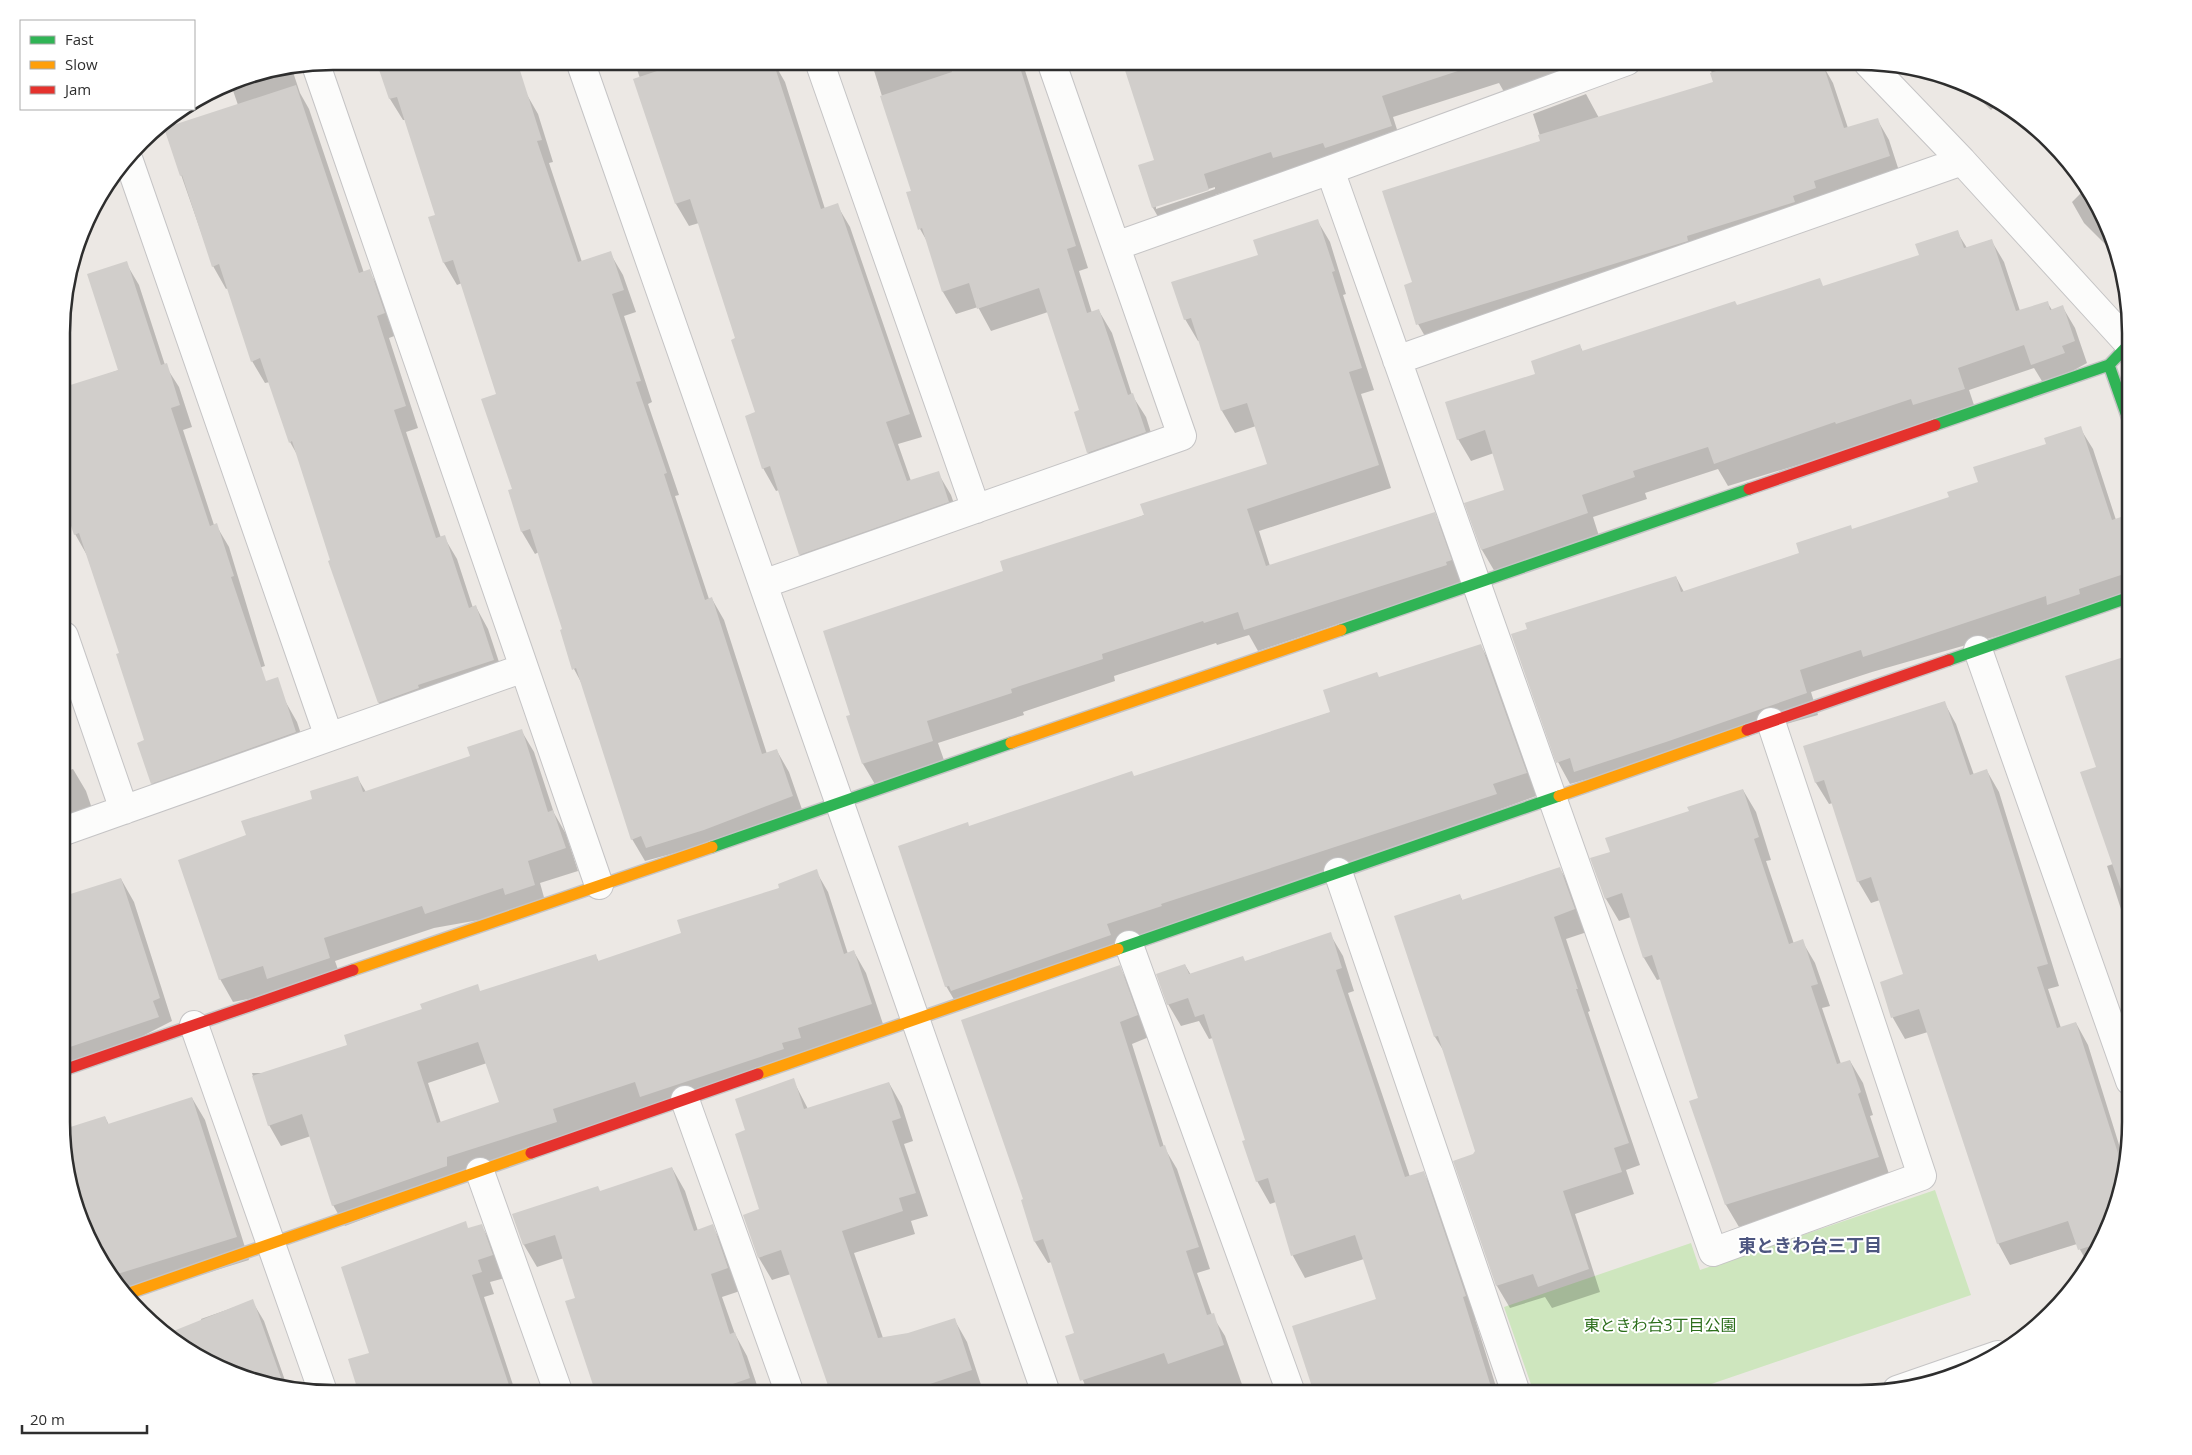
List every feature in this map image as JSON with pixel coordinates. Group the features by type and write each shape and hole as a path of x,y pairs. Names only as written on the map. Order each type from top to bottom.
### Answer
{"street":[{"path":"583,70 1043,1385"},
{"path":"822,70 976,509"},
{"path":"763,584 1182,436 1055,70"},
{"path":"1116,246 1602,70"},
{"path":"318,71 599,885"},
{"path":"1876,71 1962,161 2122,334"},
{"path":"1397,360 1962,161"},
{"path":"130,165 329,737"},
{"path":"1330,170 1713,1252 1922,1176 1771,722"},
{"path":"70,1068 2109,365 2122,351"},
{"path":"2109,365 2122,402"},
{"path":"133,1292 2122,600"},
{"path":"1978,650 2122,1059"},
{"path":"70,653 124,810"},
{"path":"70,829 524,668"},
{"path":"1338,872 1513,1385"},
{"path":"1129,945 1288,1385"},
{"path":"194,1025 320,1384"},
{"path":"685,1100 787,1385"},
{"path":"480,1172 556,1385"}],"green space":[{"name":"東ときわ台3丁目公園","path":"1935,1190 1971,1295 1708,1385 1531,1385 1504,1307 1691,1243 1700,1270"}],"building":[{"path":"379,70 520,70 542,140 537,141 578,262 611,251 624,290 612,294 641,381 636,382 667,473 664,474 705,600 712,597 762,754 777,749 793,796 704,830 646,848 641,836 631,840 576,668 572,670 560,630 562,629 530,529 521,532 508,490 512,489 481,399 496,394 453,260 443,263 428,217 435,215 397,97 389,99"},
{"path":"660,70 776,70 821,209 838,203 910,414 886,422 907,481 939,471 949,502 799,555 770,466 762,469 745,416 755,412 731,340 735,338 690,199 675,204 633,79"},
{"path":"951,70 1021,70 1076,246 1067,249 1087,313 1099,309 1128,395 1133,393 1146,432 1087,453 1074,412 1079,410 1039,288 977,309 969,283 942,292 922,228 918,230 906,192 911,191 880,96 952,72"},
{"path":"1125,70 1461,70 1382,96 1392,126 1325,148 1323,143 1273,158 1271,152 1204,174 1209,190 1152,208 1138,165 1154,160"},
{"path":"1719,70 1825,70 1844,128 1878,118 1890,156 1814,181 1816,188 1793,196 1795,202 1687,236 1688,241 1416,325 1404,285 1412,282 1382,191 1540,141 1538,135 1713,82 1710,73"},
{"path":"296,85 359,273 370,269 385,313 377,316 406,406 394,410 436,538 445,535 469,608 476,605 494,660 418,685 419,688 378,703 328,561 330,560 292,441 289,443 260,358 251,362 219,264 212,267 182,175 180,176 165,131 171,126"},
{"path":"1318,219 1335,271 1332,272 1362,368 1349,372 1379,465 1247,509 1266,566 1435,512 1452,560 1446,562 1447,565 1244,630 1238,612 1204,623 1203,621 1102,654 1103,659 1011,689 1012,693 927,721 933,741 862,764 846,716 850,715 823,631 1003,571 1000,561 1144,515 1140,504 1267,464 1247,403 1221,411 1191,318 1184,320 1171,282 1258,255 1253,240"},
{"path":"1958,230 1964,248 1992,239 2016,311 2048,301 2050,310 2063,305 2075,341 2062,346 2065,353 2031,365 2024,345 1958,368 1965,389 1913,405 1911,399 1836,424 1835,422 1714,464 1708,447 1633,471 1635,477 1582,495 1588,513 1481,550 1464,503 1504,490 1485,430 1457,440 1445,402 1535,374 1531,361 1580,344 1582,351 1735,301 1737,305 1820,278 1823,286 1919,255 1915,244"},
{"path":"127,261 161,365 167,363 180,405 171,408 210,526 217,523 234,576 231,577 266,681 278,677 296,732 151,784 137,743 144,740 116,654 119,653 79,533 74,535 70,523 70,385 118,370 87,274"},
{"path":"2081,426 2112,520 2122,517 2122,575 2079,589 2080,594 2047,605 2046,596 1863,657 1861,650 1800,670 1807,693 1666,742 1574,772 1570,758 1556,763 1511,634 1527,629 1525,623 1676,576 1681,592 1799,553 1796,543 1851,525 1852,529 1949,497 1947,492 1978,482 1973,467 2046,444 2044,438"},
{"path":"1481,644 1527,773 1493,784 1497,794 1161,904 1162,906 1107,924 1111,935 951,991 949,986 945,987 898,846 968,822 969,826 1132,771 1134,776 1330,712 1323,690 1377,672 1379,677"},
{"path":"2122,658 2122,892 2080,772 2096,767 2065,676"},
{"path":"1945,701 1970,775 1987,769 2048,964 2037,967 2057,1028 2076,1022 2120,1158 2108,1207 2091,1246 2078,1250 2068,1221 1997,1244 1919,1009 1891,1018 1880,982 1903,974 1871,877 1857,882 1824,780 1815,783 1803,746"},
{"path":"522,729 548,812 553,810 566,848 528,861 535,885 505,895 503,888 425,914 422,906 324,938 330,958 267,979 263,966 219,980 178,860 246,835 241,821 312,799 310,791 358,776 363,792 470,756 467,747"},
{"path":"1743,789 1759,837 1754,839 1789,944 1803,939 1818,984 1811,986 1837,1064 1850,1060 1861,1092 1858,1094 1879,1157 1725,1205 1689,1101 1698,1098 1652,955 1643,958 1622,893 1605,899 1590,858 1610,852 1605,838 1689,811 1687,807"},
{"path":"1560,867 1575,909 1554,917 1578,989 1576,989 1629,1143 1614,1148 1622,1172 1563,1191 1589,1269 1538,1287 1533,1274 1496,1286 1453,1161 1473,1154 1475,1151 1438,1036 1434,1037 1394,916 1460,894 1462,900"},
{"path":"817,869 844,954 854,950 872,1004 798,1028 801,1038 782,1043 784,1049 640,1097 635,1082 553,1109 557,1122 447,1157 447,1166 332,1206 302,1114 268,1126 252,1076 347,1045 344,1035 422,1009 420,1004 478,984 480,991 596,954 598,961 681,933 677,920 779,888 778,884","holes":["478,1042 499,1102 437,1123 417,1062"]},
{"path":"121,878 160,998 153,1001 159,1017 70,1047 70,894"},
{"path":"1331,932 1342,968 1336,970 1405,1177 1424,1171 1466,1296 1463,1297 1490,1385 1311,1385 1292,1326 1376,1299 1355,1235 1291,1256 1268,1178 1256,1182 1242,1141 1245,1140 1204,1014 1195,1017 1188,998 1167,1005 1156,974 1185,964 1189,974 1243,956 1245,961"},
{"path":"1120,965 1138,1015 1120,1022 1160,1147 1165,1145 1199,1247 1186,1251 1207,1315 1214,1313 1224,1345 1168,1364 1164,1353 1080,1381 1065,1336 1074,1333 1043,1239 1034,1242 1021,1200 1023,1199 961,1020"},
{"path":"794,1078 804,1109 889,1082 901,1118 892,1121 916,1193 899,1198 903,1211 842,1231 878,1338 908,1333 955,1318 972,1370 927,1385 828,1385 781,1250 758,1258 743,1215 759,1209 735,1134 745,1130 735,1099"},
{"path":"192,1097 237,1237 118,1274 105,1254 90,1223 79,1190 72,1156 70,1127 105,1116 108,1124"},
{"path":"672,1167 694,1231 713,1224 728,1268 711,1274 730,1334 735,1332 750,1378 730,1385 593,1385 565,1301 575,1298 555,1235 523,1245 512,1214 598,1186 600,1191"},
{"path":"466,1221 468,1228 482,1224 493,1255 478,1260 482,1272 472,1275 509,1385 356,1385 348,1359 369,1353 341,1267"},
{"path":"253,1299 282,1380 232,1365 201,1350 173,1331"}],"traffic: fast":[{"path":"1935,425 2109,365 2122,351"},
{"path":"2109,365 2122,402"},
{"path":"1341,630 1749,489"},
{"path":"1949,660 2122,600"},
{"path":"712,847 1011,743"},
{"path":"1118,949 1559,796"}],"traffic: slow":[{"path":"1011,743 1341,630"},
{"path":"1559,796 1747,730"},
{"path":"353,970 712,847"},
{"path":"758,1074 1118,949"},
{"path":"132,1292 531,1153"}],"traffic: jam":[{"path":"1749,489 1935,425"},
{"path":"1747,730 1949,660"},
{"path":"70,1068 353,970"},
{"path":"531,1153 758,1074"}],"district":[{"name":"東ときわ台三丁目","path":"1810,1245"}]}
